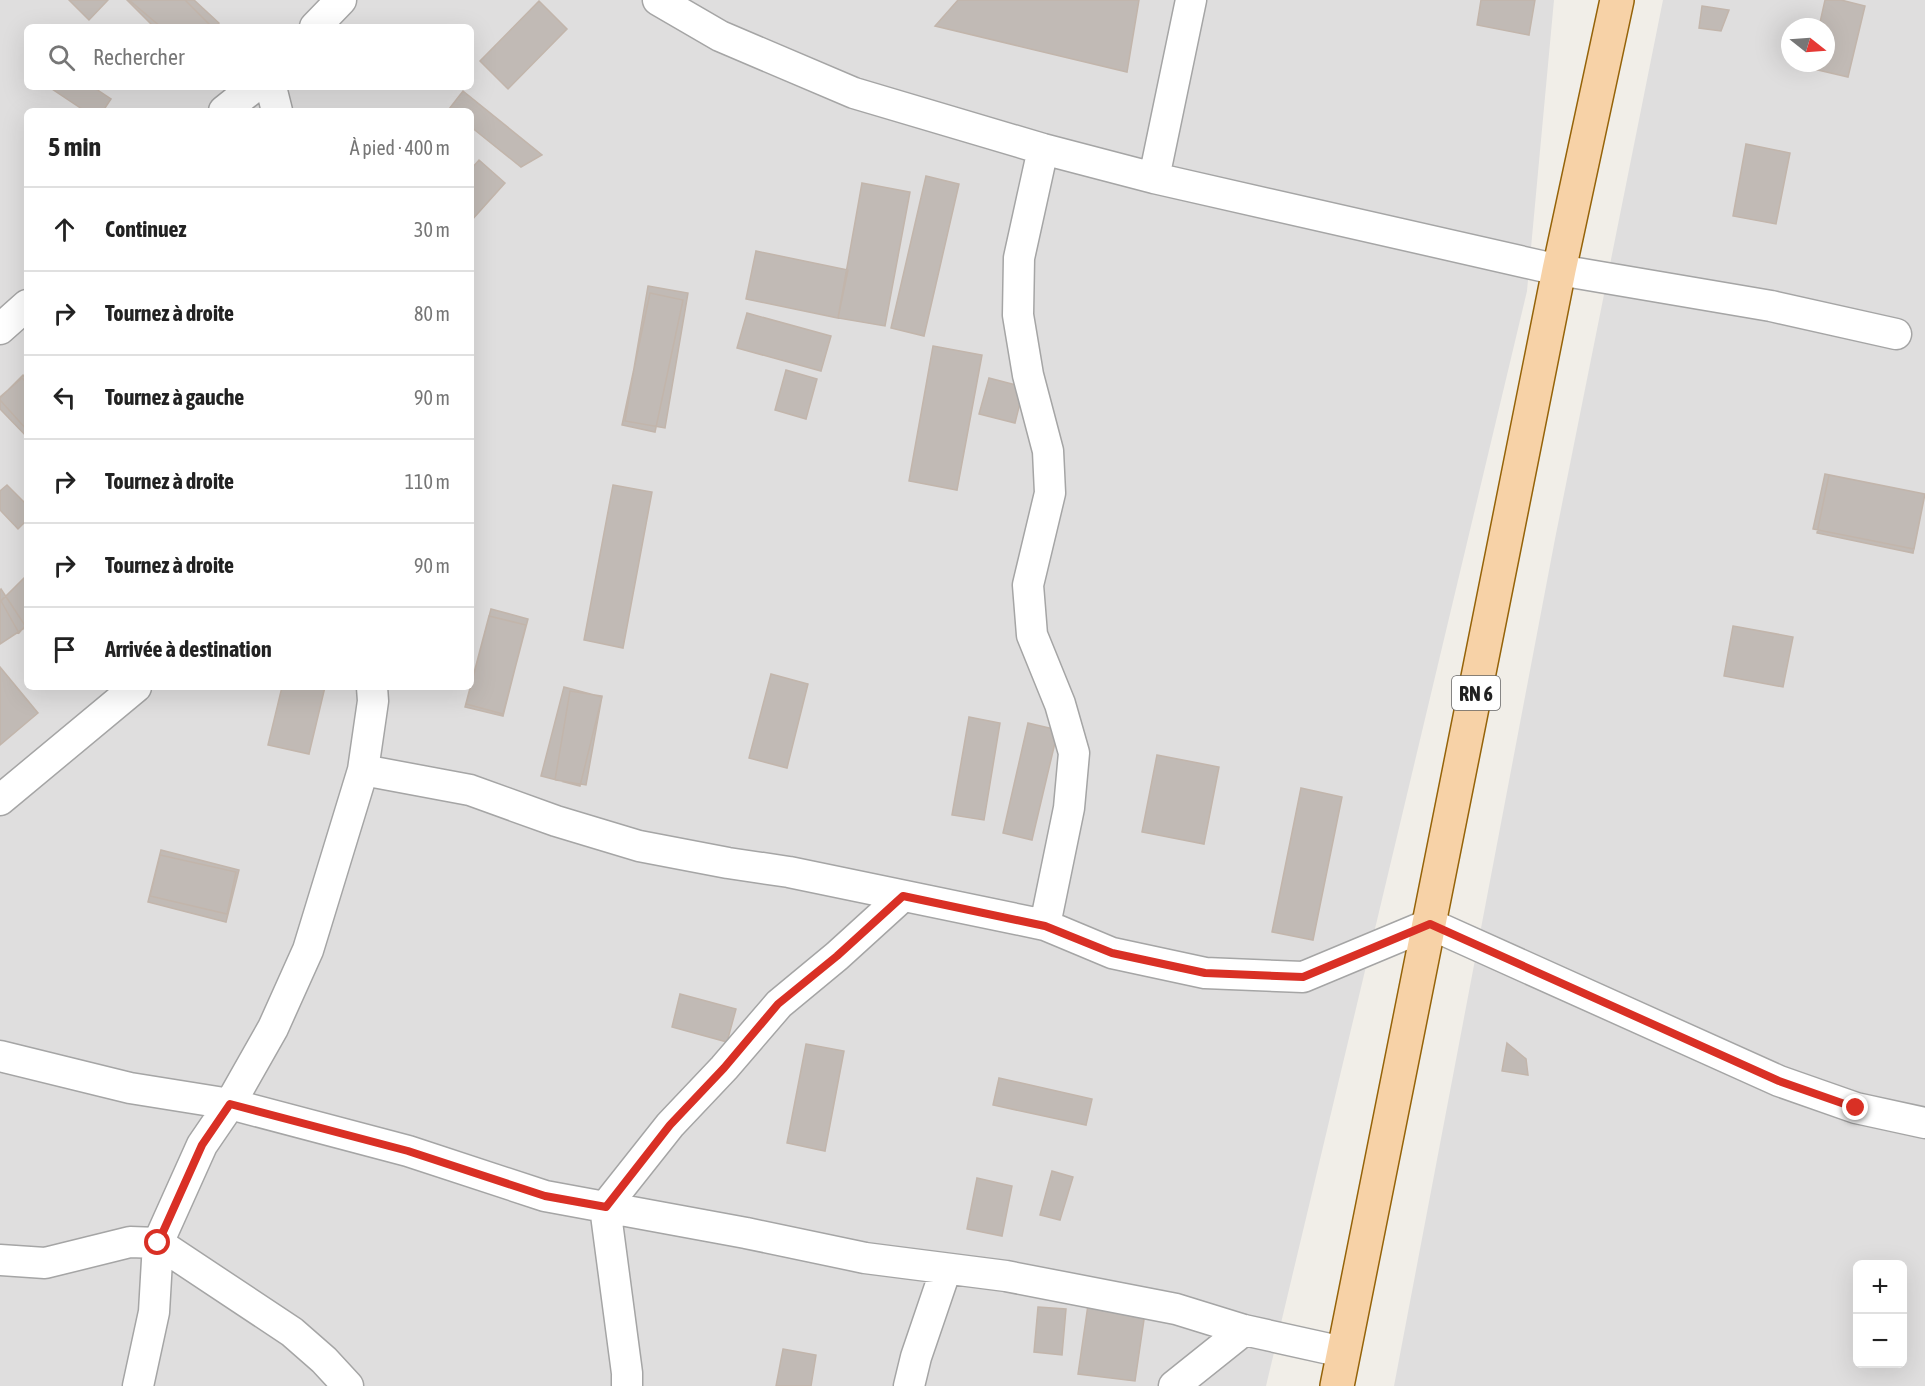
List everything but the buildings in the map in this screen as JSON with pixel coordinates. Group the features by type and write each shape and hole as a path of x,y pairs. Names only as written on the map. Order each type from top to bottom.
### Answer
{"main road":[{"name":"RN 6","path":"1336,1386 1559,270 1617,0"}],"street":[{"path":"318,24 341,0"},
{"path":"658,0 720,36 854,93 1154,178 1559,270 1771,306 1896,334"},
{"path":"1154,178 1191,0"},
{"path":"228,108 250,90"},
{"path":"272,90 276,108"},
{"path":"1043,148 1019,258 1018,315 1029,375 1048,451 1050,494 1028,585 1032,635 1060,704 1074,753 1069,808 1045,926"},
{"path":"0,329 24,308"},
{"path":"0,800 132,690"},
{"path":"138,1386 154,1312 158,1243 202,1145 230,1104 273,1028 308,950 363,770 373,700 372,690"},
{"path":"363,770 470,790 556,822 639,846 789,872 1045,926 1112,953 1205,973 1303,977 1430,924 1779,1081 1856,1108 1925,1123"},
{"path":"627,1386 606,1207 670,1125 724,1068 778,1004 837,956 903,896"},
{"path":"0,1056 130,1088 230,1104 408,1151 545,1196 865,1258 1006,1276 1176,1309 1244,1330 1343,1352"},
{"path":"0,1260 45,1263 130,1242 158,1243 292,1332 324,1360 348,1386"},
{"path":"909,1386 916,1357 946,1269"},
{"path":"1174,1386 1244,1330"}],"shaded area":[{"path":"0,0 1554,0 1527,291 1266,1386 0,1386"},
{"path":"1663,0 1925,0 1925,1386 1394,1386 1555,539"}],"route":[{"path":"158,1243 202,1145 230,1104 408,1151 545,1196 606,1207 670,1125 724,1068 778,1004 837,956 903,896 1045,926 1112,953 1205,973 1303,977 1430,924 1779,1081 1856,1108"}]}
